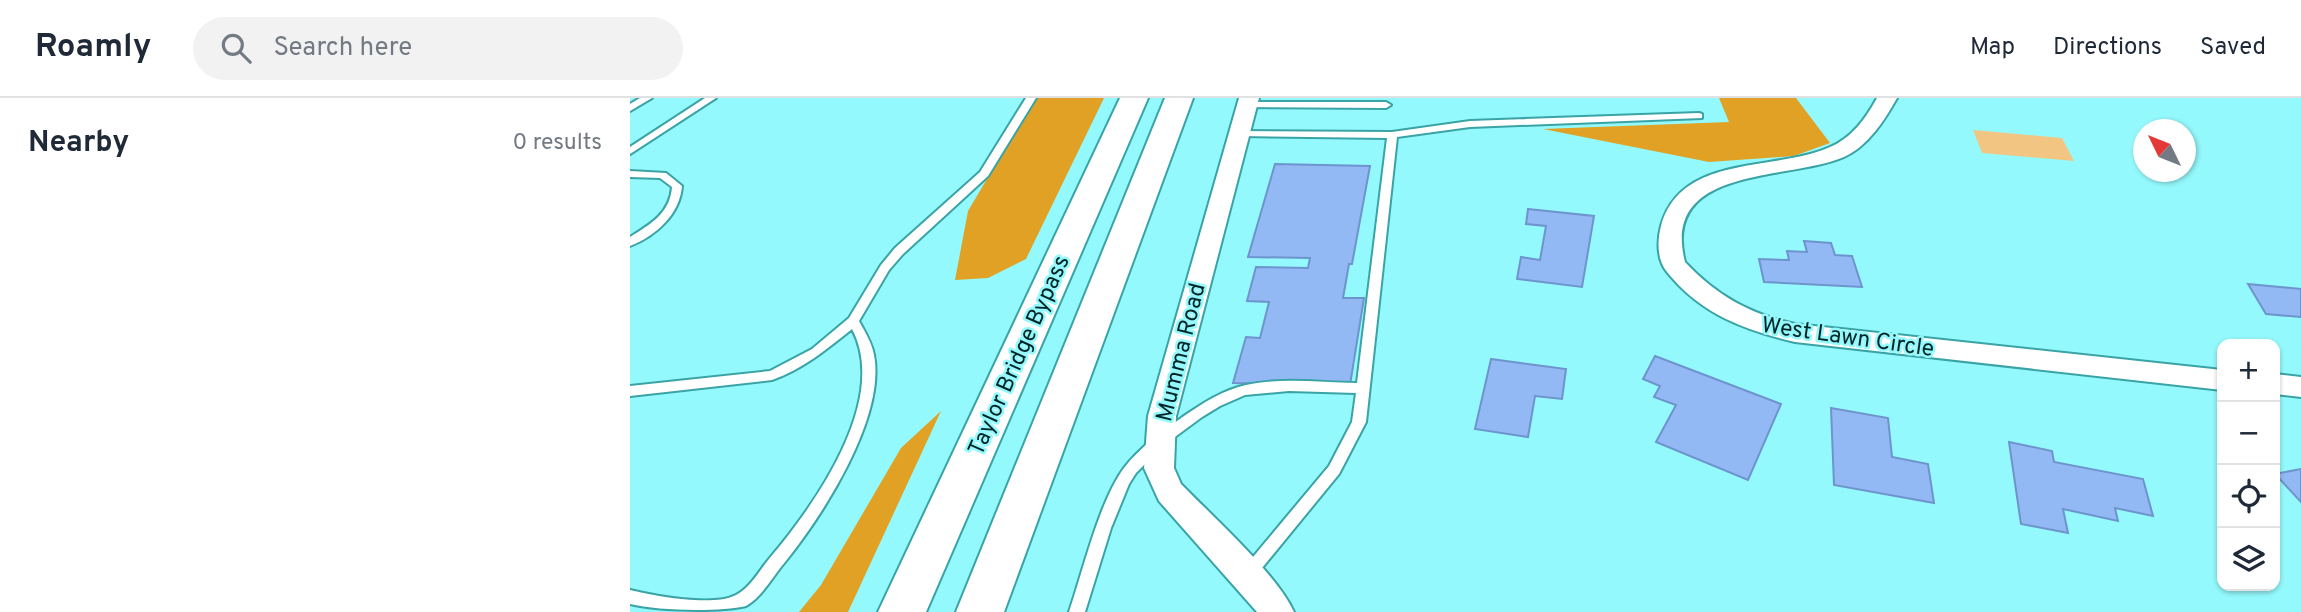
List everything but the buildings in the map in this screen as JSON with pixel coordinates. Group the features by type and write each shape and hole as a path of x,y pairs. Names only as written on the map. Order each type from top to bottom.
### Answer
{"main road":[{"name":"Taylor Bridge Bypass","path":"902,612 1134,98"},
{"path":"980,612 1179,98"}],"street":[{"name":"West Lawn Circle","path":"1887,98 1875,119 1853,142 1836,153 1801,164 1714,181 1684,198 1676,211 1671,256 1674,265 1716,307 1736,317 1794,333 2217,379"},
{"name":"Mumma Road","path":"1248,102 1162,416 1159,468 1170,492 1247,575 1277,612"},
{"path":"2280,385 2301,387"}],"lane":[{"path":"630,108 647,98"},
{"path":"630,151 710,98"},
{"path":"630,391 772,374 816,352 853,321 875,289 885,268 899,251 984,174 1031,98"},
{"path":"1248,102 1386,105"},
{"path":"1238,133 1392,135 1470,124 1699,116"},
{"path":"1247,575 1334,470 1359,422 1392,135"},
{"path":"630,174 662,175 677,186 677,198 672,212 630,242"},
{"path":"630,597 676,609 710,609 739,602 795,540 825,493 853,437 867,394 869,360 863,337 853,321"},
{"path":"1077,612 1124,479 1159,440 1242,390 1280,386 1363,388"}],"shaded area":[{"path":"1035,98 1104,98 1026,259 988,278 955,280 968,211"},
{"path":"1719,98 1796,98 1830,143 1794,156 1709,162 1543,129 1729,122"},
{"path":"1973,130 2062,138 2074,161 1982,153"},
{"path":"941,411 848,612 799,612 821,585 901,448"}]}
